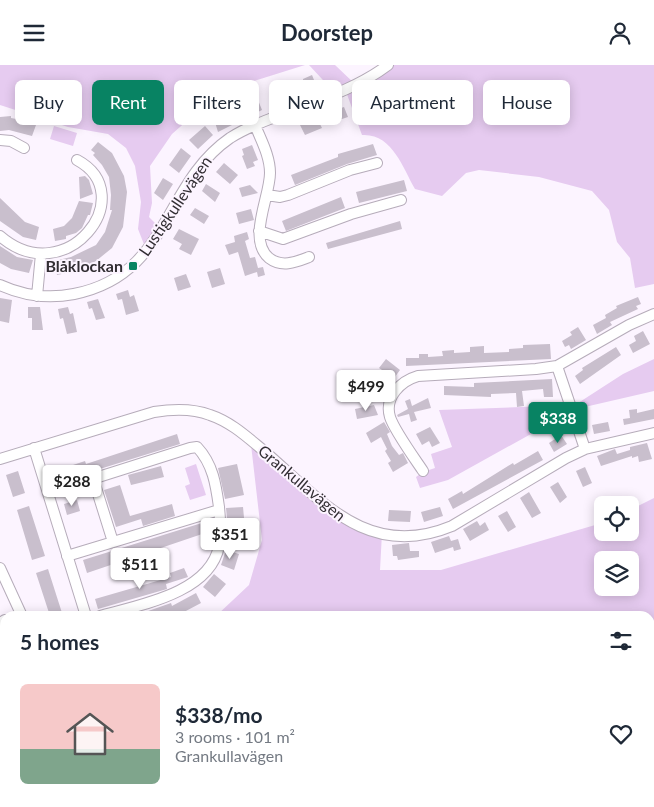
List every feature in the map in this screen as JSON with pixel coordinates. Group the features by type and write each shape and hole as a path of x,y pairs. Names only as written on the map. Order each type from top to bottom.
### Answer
{"street":[{"name":"Lustigkullevägen","path":"259,123 353,87 388,65"},
{"name":"Lustigkullevägen","path":"0,285 37,296 56,297 97,288 110,282 133,266 154,242 205,158 233,136 255,125"},
{"path":"255,125 270,163 267,195 259,231 259,241 263,251 275,262 289,264 309,257"},
{"path":"0,140 11,141 24,148"},
{"path":"0,236 18,247 41,254 60,251 76,244 90,231 98,217 101,193 97,180 91,170 77,160"},
{"path":"267,195 280,197 288,195 350,170 377,163"},
{"path":"259,231 283,239 351,214 401,200"},
{"path":"37,296 41,254"},
{"path":"423,471 390,418 389,411 392,397 403,383 418,376 557,366 621,329 654,314"},
{"path":"557,366 585,449"},
{"name":"Grankullavägen","path":"0,459 154,412 170,409 193,410 212,415 236,428 326,505 349,522 376,534 406,537 434,533 452,527 566,458 585,449 654,433"},
{"path":"48,493 197,447 209,463 217,492 220,538 219,548 208,571 199,580 178,592 116,611"},
{"path":"34,448 84,611"},
{"path":"93,478 113,542"},
{"path":"67,556 219,510"},
{"path":"0,568 17,611"}],"shaded area":[{"path":"0,65 305,65 257,80 174,80 174,125 182,125 172,134 150,166 152,203 149,217 156,224 154,241 147,252 138,229 141,202 135,166 126,148 108,134 62,125 82,125 82,80 15,80 15,110 0,105"},
{"path":"309,65 335,65 352,81 352,108 345,89 342,90 342,80 323,80"},
{"path":"388,65 654,65 654,284 635,288 630,258 617,242 609,210 592,191 539,177 479,170 466,173 442,196 415,189 401,162 389,146 372,136 362,135 358,125 473,125 473,80 362,80"},
{"path":"54,126 77,133 73,146 50,139"},
{"path":"654,359 654,391 576,409 448,480 420,488 416,477 423,472 435,468 431,454 452,447 439,410 575,405 623,374"},
{"path":"250,436 296,477 350,518 382,533 380,570 441,570 594,525 594,541 639,541 639,506 654,498 654,611 221,611 249,585 262,540"},
{"path":"196,464 206,495 190,500 185,486 190,484 185,468"}],"building":[{"path":"312,75 314,80 303,80"},
{"path":"344,107 348,117 342,119 342,108"},
{"path":"11,116 11,118 15,119 15,125 36,125 32,136 9,130 0,131 0,117"},
{"path":"216,125 232,125 218,132"},
{"path":"300,125 320,125 322,128 305,135"},
{"path":"205,126 213,135 198,149 189,140"},
{"path":"98,142 112,153 124,176 127,192 123,227 112,248 96,261 76,271 57,275 54,261 71,257 96,245 105,232 112,210 110,210 109,177 93,155 95,153 91,150"},
{"path":"373,144 377,155 347,164 295,185 291,175 338,157 338,154"},
{"path":"252,145 258,160 253,162 255,166 247,169 242,156 244,155 242,149"},
{"path":"181,148 191,156 179,173 169,165"},
{"path":"224,163 238,175 230,184 216,172"},
{"path":"85,176 89,180 93,194 80,199 79,177"},
{"path":"163,178 173,184 163,200 154,193"},
{"path":"404,180 407,191 359,203 356,192"},
{"path":"206,184 220,193 215,202 202,191"},
{"path":"250,185 258,193 242,197 239,188"},
{"path":"341,197 345,208 286,231 282,221"},
{"path":"0,198 25,222 39,227 36,240 23,237 0,221"},
{"path":"79,201 93,203 90,215 88,215 82,228 76,233 66,236 66,239 55,241 53,229 64,226 72,218"},
{"path":"195,208 209,216 204,224 190,215"},
{"path":"251,209 254,220 239,224 236,213"},
{"path":"400,221 402,229 328,249 326,243"},
{"path":"179,229 199,239 191,255 179,249 182,244 173,239"},
{"path":"247,232 249,239 245,241 250,258 255,257 258,268 263,267 265,275 258,277 257,272 245,276 238,252 229,255 225,245 235,242 234,236"},
{"path":"0,246 17,257 33,260 29,273 11,269 0,263"},
{"path":"220,268 225,284 212,288 207,272"},
{"path":"186,274 191,287 178,291 174,278"},
{"path":"128,290 130,297 134,295 139,311 126,315 122,299 118,300 116,294"},
{"path":"638,297 641,304 636,306 638,309 610,322 612,325 597,334 593,325 606,318 605,315 617,308 616,306"},
{"path":"0,298 12,300 9,323 0,321"},
{"path":"98,299 105,318 96,320 92,308 89,309 87,302"},
{"path":"28,307 40,307 43,330 32,330 32,318 28,318"},
{"path":"68,307 70,314 73,313 77,332 67,334 63,318 60,319 58,309"},
{"path":"578,327 586,340 571,349 569,345 565,347 562,341 572,335 570,332"},
{"path":"643,331 650,344 633,353 629,345 636,341 634,336"},
{"path":"550,344 551,359 406,366 406,358 419,358 419,354 428,354 428,357 443,356 442,351 454,350 454,353 470,352 470,347 484,346 484,353 509,352 509,349 523,348 523,345"},
{"path":"616,347 621,355 580,384 575,376 583,370 582,368"},
{"path":"386,359 400,370 389,385 380,378 385,372 379,368"},
{"path":"552,379 553,397 544,397 543,389 522,391 524,406 517,407 516,393 491,394 491,397 444,395 444,386 474,387 474,383"},
{"path":"428,398 431,408 414,412 417,420 411,422 409,414 398,417 397,415 408,409 405,401 410,399 412,406"},
{"path":"374,405 378,415 357,419 355,409"},
{"path":"637,409 637,413 654,409 654,419 624,425 623,419 630,418 629,410"},
{"path":"384,422 390,432 387,434 392,446 399,455 403,453 408,463 393,472 388,463 391,461 385,451 387,449 381,437 371,443 366,433"},
{"path":"608,422 610,431 594,434 592,425"},
{"path":"430,427 440,443 432,447 429,441 422,445 416,434"},
{"path":"177,434 180,444 58,482 55,471 85,461 86,464"},
{"path":"561,435 567,444 554,452 549,443"},
{"path":"647,443 652,459 639,462 638,456 632,458 632,456 601,466 597,456 615,449 617,454 630,450 630,447"},
{"path":"538,451 543,460 453,509 448,499 462,491 463,494 513,463 514,465"},
{"path":"237,464 244,495 225,499 218,468"},
{"path":"161,466 164,477 131,485 128,475"},
{"path":"585,467 592,483 583,487 576,471"},
{"path":"18,471 25,493 13,497 6,475"},
{"path":"558,482 567,497 560,503 550,487"},
{"path":"120,485 130,516 172,504 175,516 143,526 141,519 116,527 104,490"},
{"path":"529,492 541,513 532,518 520,498"},
{"path":"77,500 80,511 67,515 64,504"},
{"path":"29,506 45,556 32,560 17,510"},
{"path":"243,507 246,539 229,540 226,508"},
{"path":"440,507 443,516 424,522 421,512"},
{"path":"389,510 411,511 410,522 388,521"},
{"path":"507,511 516,527 508,532 498,516"},
{"path":"477,521 480,526 485,522 489,530 470,541 463,529"},
{"path":"205,522 208,532 87,573 83,560"},
{"path":"449,536 451,541 458,539 461,549 454,551 453,547 435,553 431,542"},
{"path":"409,543 410,551 419,551 419,557 398,560 397,556 393,556 392,545"},
{"path":"226,550 239,554 234,570 221,565"},
{"path":"184,568 188,577 166,584 167,589 98,609 95,599 171,577 170,573"},
{"path":"48,569 61,611 48,611 36,573"},
{"path":"214,574 226,584 215,597 203,587"},
{"path":"196,593 201,603 186,611 148,611 171,603 172,606"}],"place":[{"name":"Blåklockan","path":"133,266"}]}
